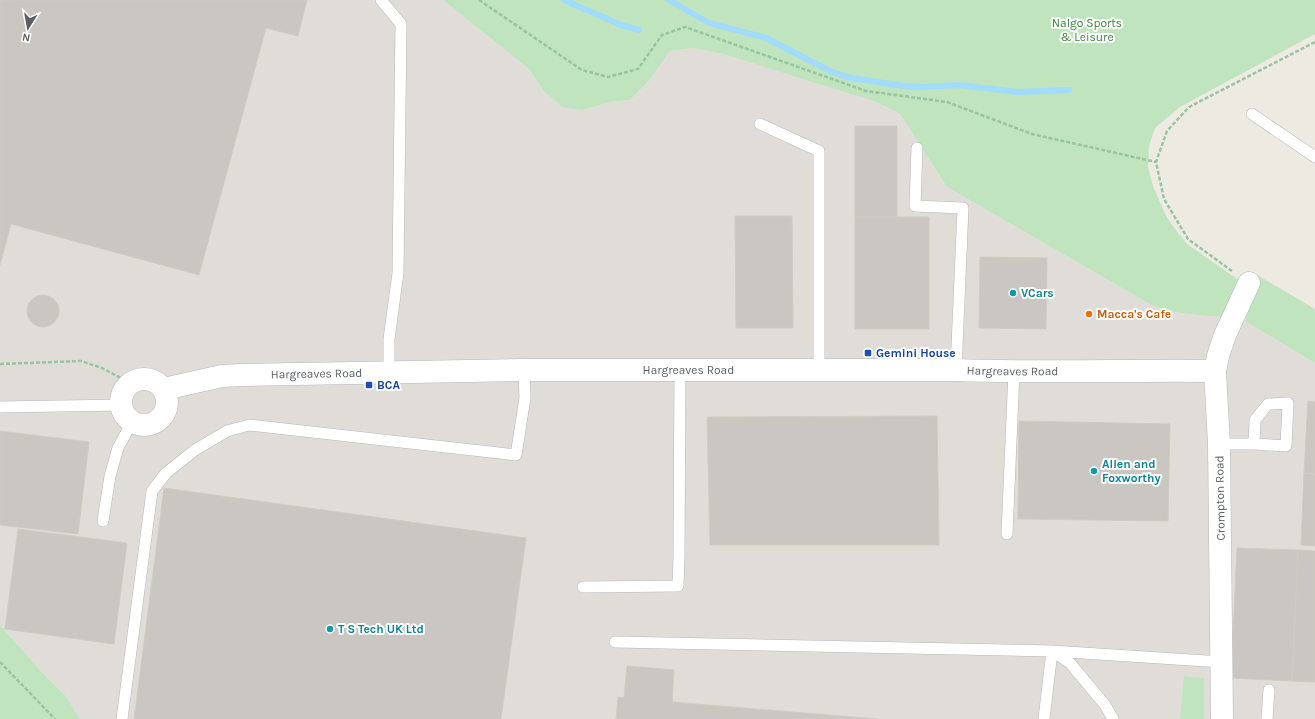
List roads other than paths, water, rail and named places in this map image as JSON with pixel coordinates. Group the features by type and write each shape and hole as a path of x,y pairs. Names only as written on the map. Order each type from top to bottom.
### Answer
{"street":[{"name":"Crompton Road","path":"1222,719 1219,444 1215,372 1218,356 1225,335 1249,283"},
{"name":"Hargreaves Road","path":"164,389 222,376 241,374 524,370 956,370 1014,372 1165,370 1215,372"},
{"path":"144,378 152,380 164,389 167,396 167,404 161,418 147,425 140,424 127,414 122,393 130,383 144,378"}],"lane":[{"path":"381,0 401,24 398,273 389,338 389,372"},
{"path":"1252,114 1315,157"},
{"path":"760,124 819,151 818,370"},
{"path":"917,148 915,206 963,208 956,370"},
{"path":"122,719 152,492 166,473 195,450 227,431 249,425 516,455 525,398 524,370"},
{"path":"583,586 678,586 680,556 680,371"},
{"path":"1007,534 1014,372"},
{"path":"1219,444 1286,446 1288,403 1268,404 1255,420 1254,444"},
{"path":"0,407 127,414 110,476 103,522"},
{"path":"615,642 1052,652 1222,662"},
{"path":"1044,719 1052,652"},
{"path":"1052,652 1070,663 1105,705 1113,719"},
{"path":"1267,719 1268,690"}],"waterway":[{"path":"564,0 621,25 639,30"},
{"path":"669,0 709,23 766,38 832,72 851,78 904,86 922,87 959,85 1018,92 1069,90"}],"place":[{"name":"VCars","path":"1013,293"},
{"name":"Macca's Cafe","path":"1089,314"},
{"name":"Gemini House","path":"868,353"},
{"name":"BCA","path":"369,385"},
{"name":"Allen and Foxworthy","path":"1094,471"},
{"name":"T S Tech UK Ltd","path":"330,629"}],"park label":[{"name":"Nalgo Sports & Leisure","path":"1087,30"}]}
